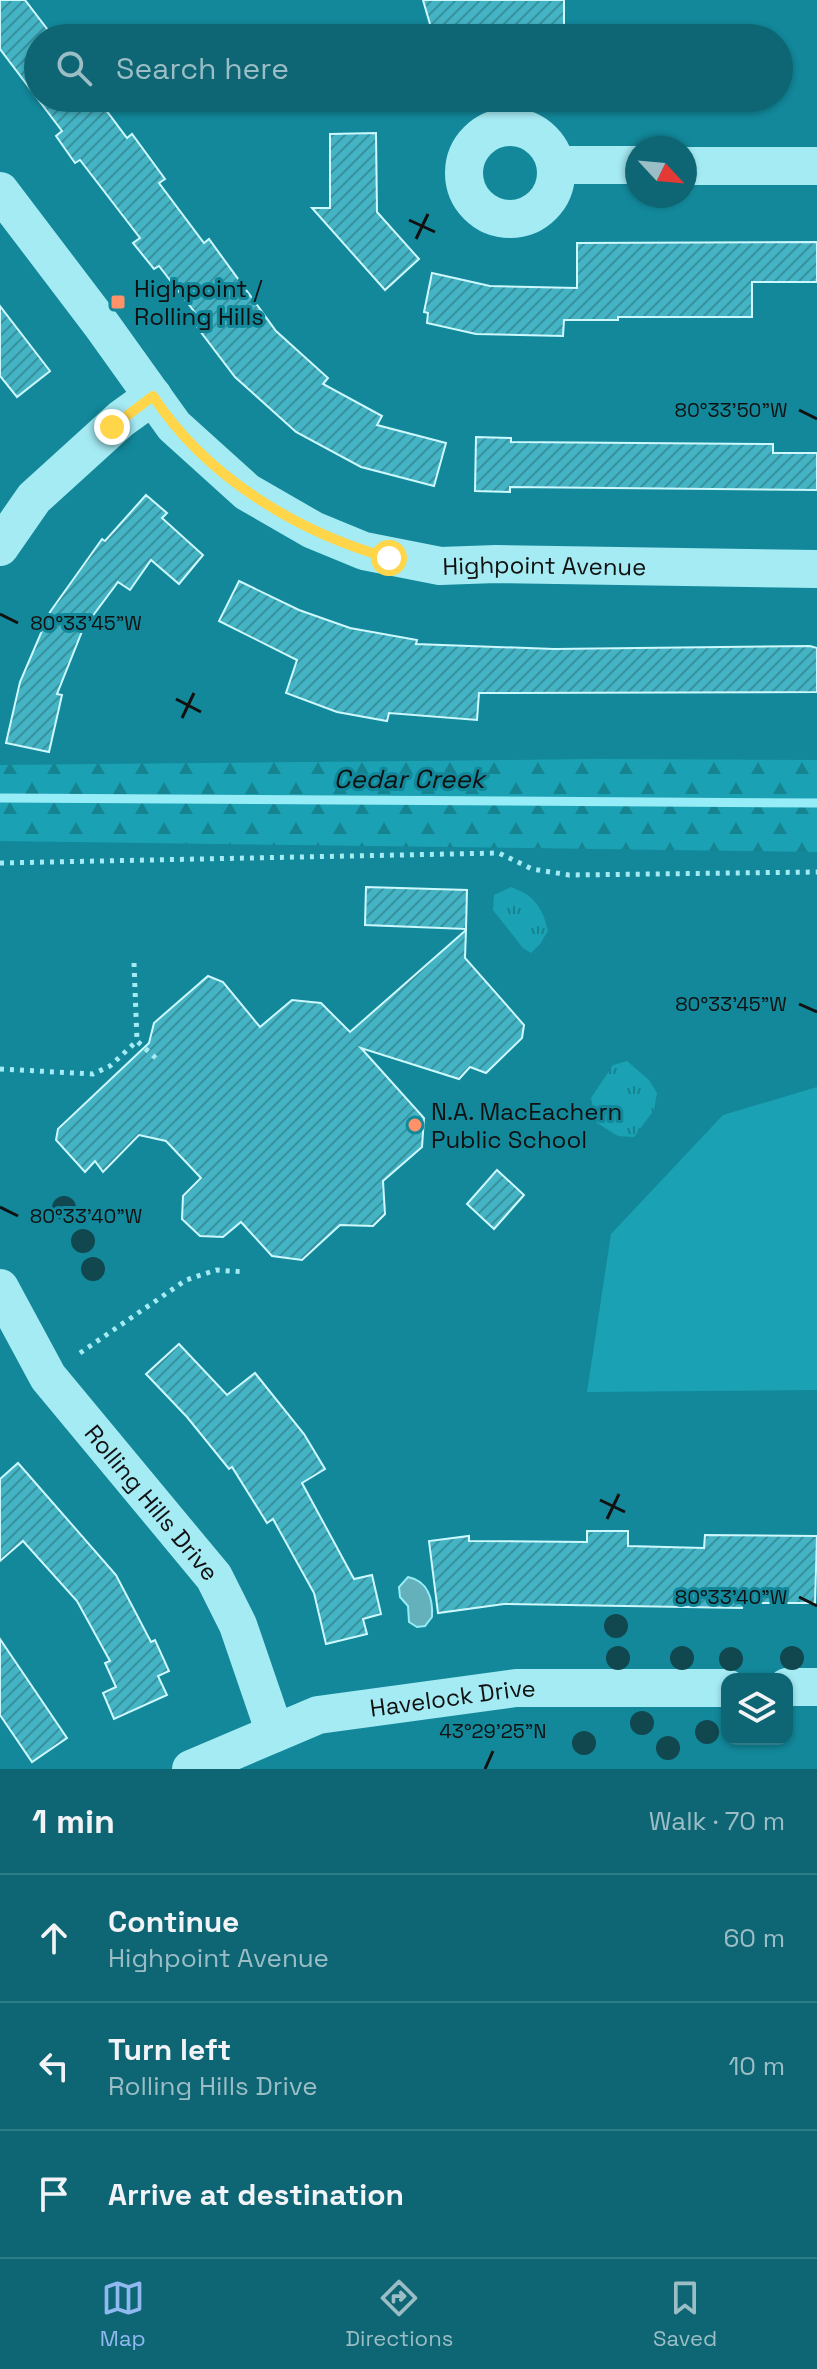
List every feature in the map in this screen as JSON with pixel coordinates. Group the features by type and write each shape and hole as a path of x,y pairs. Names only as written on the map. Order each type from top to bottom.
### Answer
{"street":[{"path":"556,165 625,165"},
{"path":"697,166 817,166"},
{"name":"Highpoint Avenue","path":"0,191 174,426 247,492 313,530 364,551 440,566 506,564 817,569"},
{"path":"0,547 34,498 121,419 153,396"},
{"name":"Rolling Hills Drive","path":"0,1288 48,1377 214,1577 238,1625 275,1733"},
{"path":"793,1687 817,1687"},
{"name":"Havelock Drive","path":"191,1769 318,1715 516,1688 721,1688"}],"path":[{"path":"0,863 499,853 532,869 569,875 817,872"},
{"path":"134,963 137,1041 159,1061"},
{"path":"0,1069 93,1074 110,1066 137,1041"},
{"path":"80,1353 186,1280 216,1270 245,1272"}],"green space":[{"path":"817,760 817,852 0,841 0,765"},
{"path":"511,887 532,899 546,923 548,931 531,953 523,948 493,910 494,895"},
{"path":"627,1061 649,1080 657,1093 654,1110 634,1137 618,1136 597,1123 591,1098 613,1065"},
{"path":"817,1087 817,1390 587,1392 611,1234 723,1115"}],"shaded area":[{"path":"408,1577 420,1582 430,1597 432,1617 425,1626 417,1627 409,1622 408,1606 400,1597 399,1587"}],"building":[{"path":"0,0 25,0 43,24 24,24 24,81 0,49"},
{"path":"423,0 564,0 564,24 430,24"},
{"path":"48,112 108,112 127,138 132,134 165,179 159,183 204,243 209,239 276,331 328,378 323,384 382,416 377,425 446,443 434,486 361,467 296,432 235,377 197,327 203,323 159,266 154,269 133,243 140,238 80,160 75,163 56,136 62,131"},
{"path":"376,133 377,212 419,259 385,290 312,208 330,208 330,134"},
{"path":"817,242 817,282 752,282 752,317 564,320 563,336 476,334 427,323 428,313 424,312 432,273 490,286 577,288 577,243"},
{"path":"0,306 50,371 17,397 0,376"},
{"path":"476,437 511,438 511,442 773,444 773,453 817,453 817,490 510,487 510,492 475,491"},
{"path":"146,495 167,513 162,518 203,555 179,584 151,560 130,590 118,582 83,629 57,694 62,695 49,752 6,743 20,682 50,612 102,539 105,541"},
{"path":"239,581 299,610 350,628 417,640 416,644 554,649 810,646 817,648 817,692 479,693 477,720 389,713 387,721 337,712 286,693 297,660 219,621"},
{"path":"366,887 467,890 466,929 365,925"},
{"name":"N.A. MacEachern Public School","path":"466,930 465,958 524,1025 522,1038 486,1073 470,1067 459,1079 361,1048 424,1118 422,1147 383,1181 385,1214 373,1226 340,1225 302,1260 272,1256 241,1222 223,1237 200,1236 182,1219 183,1196 201,1178 166,1141 139,1135 103,1172 95,1161 85,1172 56,1140 58,1129 149,1043 154,1023 208,976 223,982 260,1027 292,1000 321,1003 350,1032"},
{"path":"497,1170 524,1195 494,1229 467,1204"},
{"path":"179,1344 227,1395 255,1373 304,1434 325,1469 302,1483 354,1579 372,1575 381,1614 363,1619 367,1634 326,1644 314,1593 273,1519 267,1523 232,1467 229,1469 187,1417 146,1374"},
{"path":"18,1463 116,1575 151,1642 155,1640 169,1671 158,1676 167,1695 114,1719 103,1693 116,1687 105,1663 110,1661 77,1601 23,1541 0,1561 0,1479"},
{"path":"587,1531 628,1531 628,1546 704,1548 705,1535 817,1536 815,1603 743,1603 742,1608 504,1604 438,1613 429,1541 469,1536 469,1541 587,1542"},
{"path":"0,1639 67,1738 32,1762 0,1715"}],"waterway":[{"name":"Cedar Creek","path":"0,798 817,803"}],"place":[{"name":"Highpoint / Rolling Hills","path":"118,302"},
{"name":"N.A. MacEachern Public School","path":"415,1125"}],"route":[{"path":"112,427 153,396 174,426 247,492 313,530 389,558"}]}
